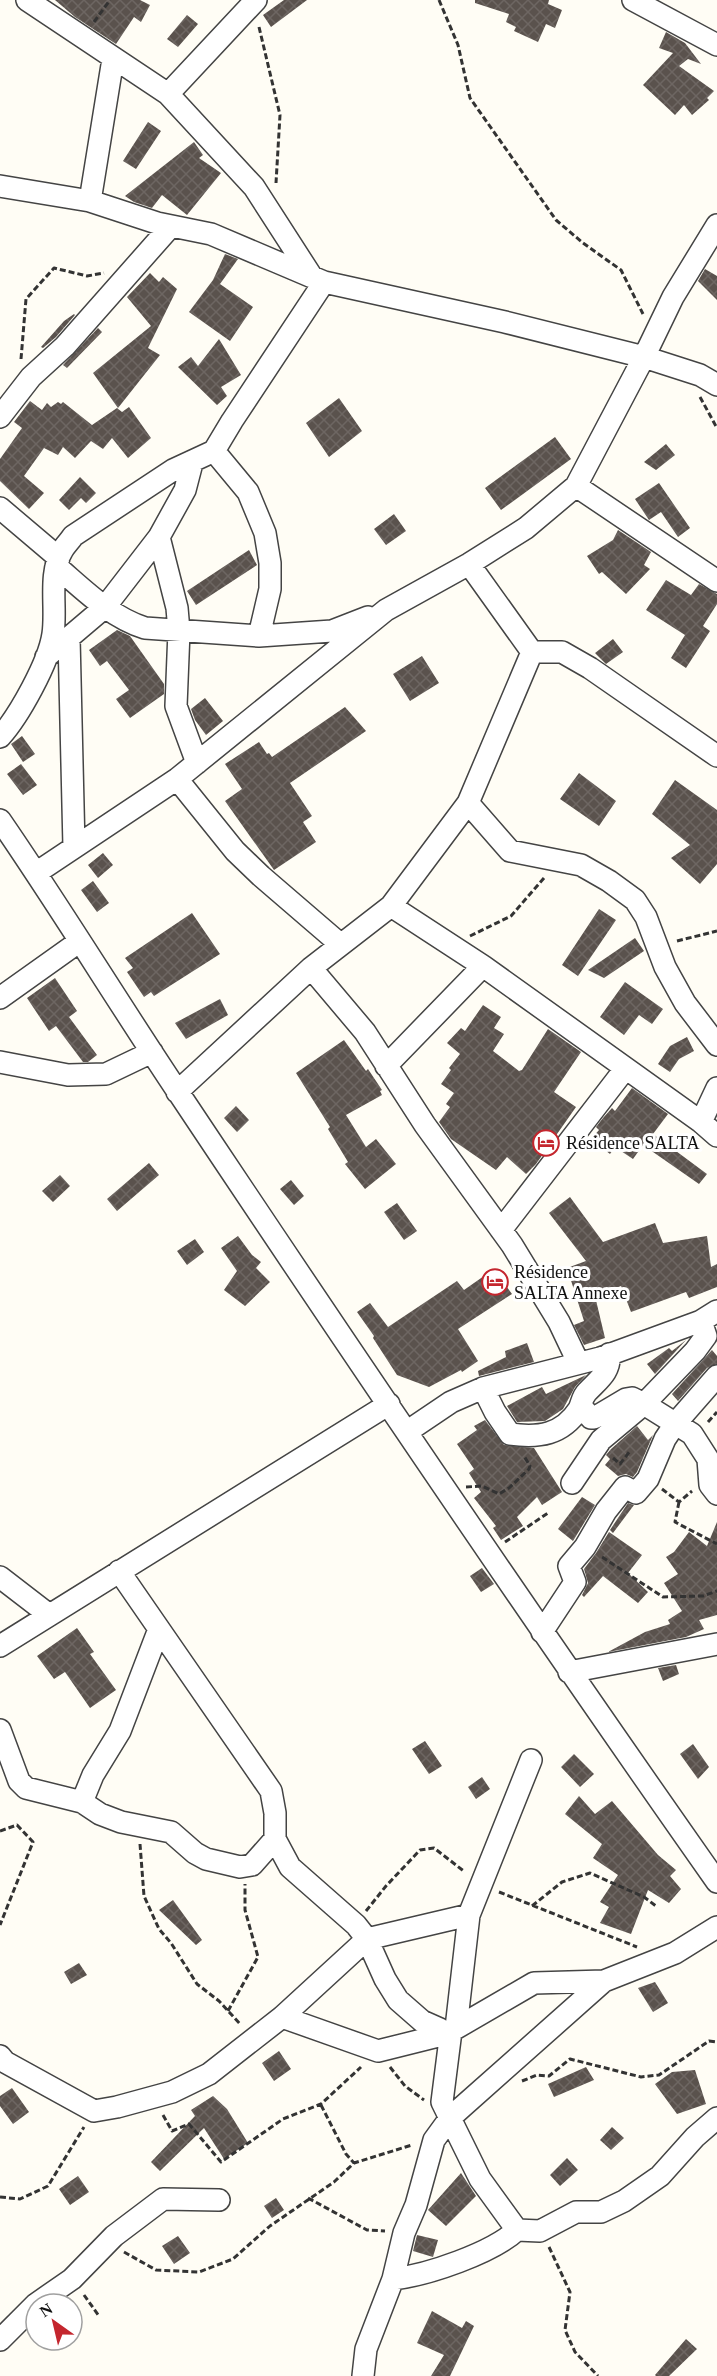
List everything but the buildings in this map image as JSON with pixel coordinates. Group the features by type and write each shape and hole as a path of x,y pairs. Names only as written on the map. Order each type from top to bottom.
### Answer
{"street":[{"path":"27,0 168,94 254,187 318,280"},
{"path":"633,0 717,45"},
{"path":"168,94 255,1"},
{"path":"90,201 113,59"},
{"path":"0,186 90,201 171,226 211,234 318,280 505,322 644,357 715,382"},
{"path":"0,508 105,607 130,624 145,628 259,636 332,630 386,610 469,564 526,528 576,486 673,297 717,225"},
{"path":"0,417 31,377 65,346 171,226"},
{"path":"0,737 11,725 46,657 53,634 57,562 62,551 73,536 174,470 214,451 318,280"},
{"path":"214,451 248,492 265,534 270,563 270,589 259,636"},
{"path":"46,657 105,607 159,537 185,490 192,463"},
{"path":"576,486 717,581"},
{"path":"159,537 177,608 179,631 176,706 197,763"},
{"path":"469,564 532,652"},
{"path":"36,873 177,779 386,610"},
{"path":"69,638 74,848"},
{"path":"532,652 562,652 590,668 717,756"},
{"path":"177,1092 311,968 339,944 391,906 468,803 532,652"},
{"path":"177,779 235,850 261,876 339,944"},
{"path":"468,803 510,851 561,859 581,865 609,880 634,900 646,917 665,967 685,1004 717,1045"},
{"path":"0,820 177,1092 408,1431 447,1492 717,1882"},
{"path":"391,906 483,966 709,1129 717,1088"},
{"path":"0,998 80,942"},
{"path":"386,1066 483,966"},
{"path":"311,968 365,1032 425,1125 501,1230 560,1322 578,1362"},
{"path":"0,1062 68,1075 106,1074 152,1052"},
{"path":"501,1230 625,1069"},
{"path":"408,1431 451,1402 483,1388 609,1354 709,1316 706,1336 695,1351 644,1404 601,1440 572,1483"},
{"path":"483,1388 510,1434 555,1432 572,1419 581,1406 583,1397 603,1376 610,1361 609,1354"},
{"path":"542,1632 575,1582 569,1566 585,1547 606,1511 624,1488 627,1487 638,1493 648,1479 665,1439 675,1424 717,1376"},
{"path":"581,1406 591,1418 594,1418 626,1399 632,1398 644,1404 692,1434 708,1459 713,1485"},
{"path":"0,1646 48,1614 389,1404"},
{"path":"120,1571 271,1791 276,1813 274,1839 291,1867 329,1898 356,1925 367,1939 385,1979 398,2000 422,2021 451,2031"},
{"path":"0,1577 48,1614"},
{"path":"82,1802 93,1775 120,1731 159,1629"},
{"path":"569,1671 717,1644"},
{"path":"0,1730 19,1781 26,1788 82,1802 100,1814 140,1827 171,1832 195,1853 206,1859 246,1867 252,1865 274,1839"},
{"path":"517,2230 480,2179 441,2102 441,2089 469,1915 531,1760"},
{"path":"2,2061 94,2110 117,2107 172,2092 209,2074 254,2039 282,2017 367,1939 469,1915"},
{"path":"282,2017 378,2051 451,2031 534,1983 604,1981 675,1953 717,1927"},
{"path":"363,2376 366,2349 393,2279 404,2233 416,2205 434,2140 450,2118 604,1981"},
{"path":"393,2279 433,2272 490,2248 517,2230 540,2231 576,2212 601,2212 624,2201 660,2176 695,2137 717,2118"},
{"path":"53,2292 72,2279 114,2236 163,2199 219,2200"},
{"path":"0,2340 24,2316"}],"path":[{"path":"83,39 110,0"},
{"path":"440,0 458,45 470,98 556,220 621,270 643,310 643,322"},
{"path":"255,1 279,115 276,183"},
{"path":"18,394 26,299 54,268 87,276 106,273 124,281"},
{"path":"450,945 512,916 561,859"},
{"path":"658,946 717,931"},
{"path":"447,1492 482,1486 499,1494 509,1488 530,1466 510,1434"},
{"path":"648,1479 679,1502"},
{"path":"679,1502 713,1485"},
{"path":"679,1502 675,1522 717,1544"},
{"path":"489,1554 548,1513"},
{"path":"585,1547 663,1597 703,1596 717,1591"},
{"path":"0,1831 17,1825 33,1842 0,1925"},
{"path":"140,1827 144,1896 159,1929 171,1943 197,1984 228,2011 254,2039"},
{"path":"228,2011 258,1957 245,1910 246,1867"},
{"path":"532,1906 562,1882 590,1873 644,1897 656,1906"},
{"path":"520,2082 537,2075 549,2076 570,2058 641,2077 659,2075 709,2042 717,2042"},
{"path":"172,2092 161,2112 172,2131 189,2124 221,2162 283,2119 321,2104 378,2051 405,2086 450,2118"},
{"path":"321,2104 346,2154 354,2163"},
{"path":"0,2197 20,2199 48,2186 94,2110"},
{"path":"114,2236 123,2251 156,2270 199,2272 233,2259 270,2226 334,2182 354,2163 386,2151 434,2140"},
{"path":"308,2198 367,2230 404,2233"},
{"path":"540,2231 558,2262 570,2292 565,2330 575,2352 598,2376"},
{"path":"72,2279 99,2316"}],"place":[{"name":"Résidence SALTA","path":"546,1143"},
{"name":"Résidence SALTA Annexe","path":"495,1282"}]}
